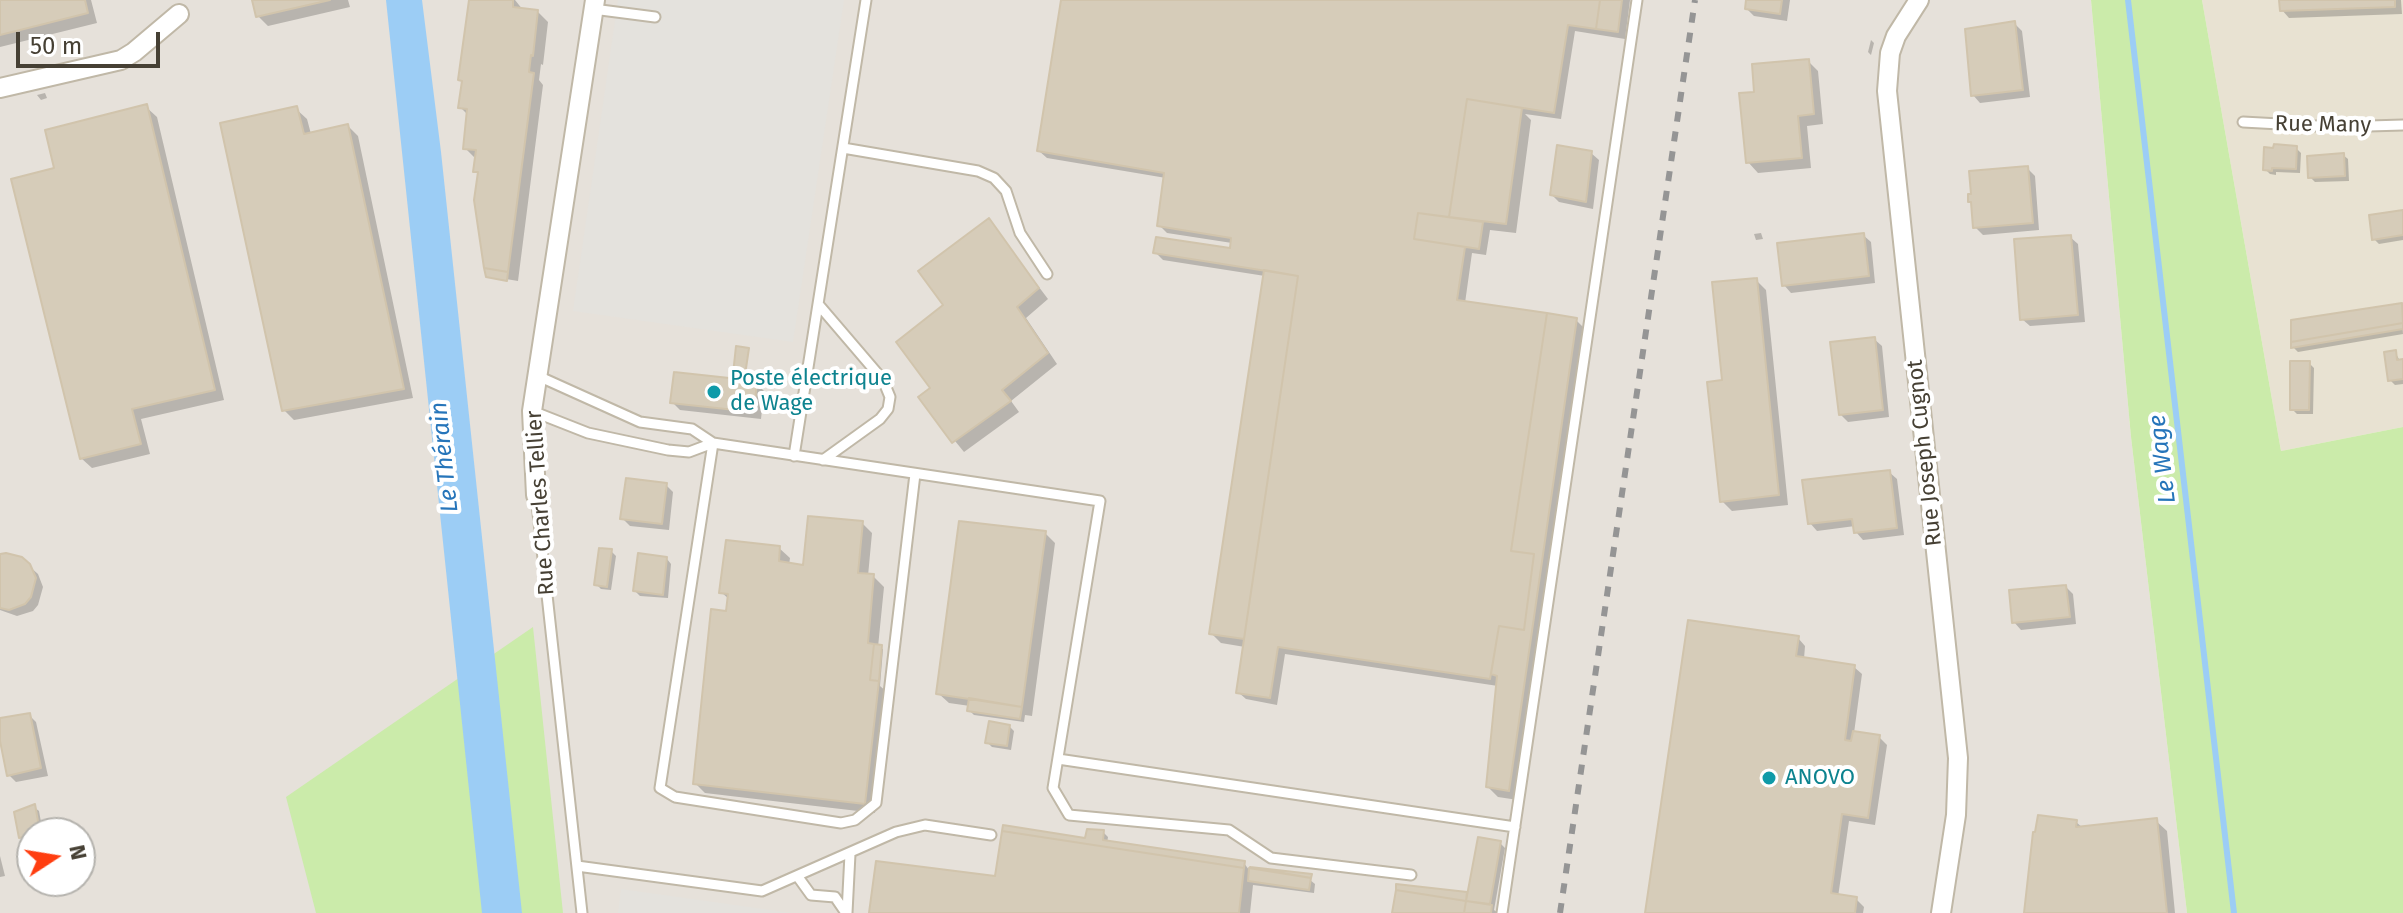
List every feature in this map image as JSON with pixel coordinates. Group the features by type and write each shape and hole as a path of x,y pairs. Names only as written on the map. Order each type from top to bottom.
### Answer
{"street":[{"name":"Rue Joseph Cugnot","path":"1919,0 1896,36 1890,53 1887,91 1958,758 1956,815 1941,913"},
{"name":"Rue Charles Tellier","path":"536,495 532,411 594,5"},
{"path":"0,88 121,60 179,14"}],"lane":[{"path":"794,456 866,0"},
{"path":"1502,913 1637,0"},
{"path":"594,5 655,17"},
{"name":"Rue Many","path":"2243,122 2335,127 2403,125"},
{"path":"843,148 978,171 994,178 1006,191 1020,233 1047,274"},
{"path":"818,304 883,380 890,397 888,409 880,419 823,460"},
{"path":"538,376 640,422 692,429 713,443 1100,501 1053,788 1069,815 1229,830 1271,858 1411,875"},
{"path":"532,411 588,433 668,450 689,452 713,443"},
{"path":"713,443 660,788 675,797 841,823 855,820 876,803 915,474"},
{"name":"Rue Charles Tellier","path":"536,495 582,913"},
{"path":"1058,759 1515,827"},
{"path":"577,866 762,891 896,832 925,825 991,835"},
{"path":"846,913 850,854"},
{"path":"798,877 811,895 835,897 846,913"}],"shaded area":[{"path":"0,0 2091,0 2131,437 2187,913 0,913"},
{"path":"618,0 844,0 793,342 573,311"},
{"path":"2202,0 2403,0 2403,427 2281,451"},
{"path":"621,889 792,913 618,913"}],"green space":[{"path":"2091,0 2202,0 2281,451 2403,427 2403,913 2187,913 2131,437"},
{"path":"533,627 563,913 316,913 286,797"}],"water":[{"name":"Le Thérain","path":"386,0 422,0 522,913 482,913"}],"building":[{"path":"0,0 85,0 88,13 0,35"},
{"path":"252,0 330,0 256,17"},
{"path":"469,0 513,0 513,7 538,10 529,72 534,73 508,272 484,268 474,200 478,172 473,172 476,150 463,149 467,109 458,108 462,81 458,80"},
{"path":"1061,0 1600,0 1596,29 1568,25 1554,113 1467,99 1449,217 1418,213 1414,239 1465,247 1457,300 1547,313 1511,551 1534,554 1524,630 1499,626 1490,679 1278,647 1270,698 1236,693 1298,276 1153,253 1156,237 1230,248 1231,238 1157,226 1164,173 1037,151"},
{"path":"1600,0 1622,0 1618,32 1596,29"},
{"path":"1746,0 1782,0 1780,14 1745,9"},
{"path":"2279,0 2395,0 2395,7 2280,11"},
{"path":"2015,21 2023,90 1971,96 1965,29"},
{"path":"1809,59 1814,114 1798,116 1802,158 1746,163 1739,93 1754,92 1752,64"},
{"path":"1467,99 1522,108 1506,224 1449,217"},
{"path":"147,104 215,390 132,409 141,444 80,459 11,179 54,168 45,130"},
{"path":"297,106 304,134 348,124 404,389 282,411 220,123"},
{"path":"2274,144 2297,146 2296,169 2263,170 2264,147 2273,148"},
{"path":"1557,145 1592,151 1586,202 1550,195"},
{"path":"2344,153 2345,176 2308,178 2307,156"},
{"path":"2028,166 2033,223 1973,228 1971,202 1968,202 1968,194 1971,194 1969,171"},
{"path":"2403,210 2403,235 2372,240 2369,215"},
{"path":"1418,213 1483,222 1479,249 1414,239"},
{"path":"989,218 1039,288 1017,307 1048,353 1002,390 1011,401 952,443 918,397 930,388 896,342 943,305 918,271"},
{"path":"1864,233 1869,276 1782,286 1777,243"},
{"path":"2071,235 2078,315 2020,320 2014,239"},
{"path":"484,268 508,272 507,281 486,277"},
{"path":"1264,270 1298,276 1244,639 1209,634"},
{"path":"1757,278 1779,495 1720,502 1707,382 1722,380 1712,282"},
{"path":"2402,303 2403,323 2291,342 2291,320"},
{"path":"1547,313 1577,318 1509,791 1486,787 1497,676 1491,674 1499,626 1524,630 1534,554 1511,551"},
{"path":"2403,323 2403,329 2291,348 2291,342"},
{"path":"1875,337 1883,410 1839,415 1830,342"},
{"path":"736,346 749,348 745,375 733,374"},
{"path":"2396,350 2397,360 2403,359 2403,379 2388,381 2384,352"},
{"path":"2290,361 2310,361 2309,410 2290,410"},
{"name":"Poste électrique de Wage","path":"674,372 757,381 754,412 670,403"},
{"path":"1890,470 1897,528 1854,533 1852,519 1808,524 1802,480"},
{"path":"626,478 667,483 662,524 620,519"},
{"path":"808,516 863,521 858,573 874,574 868,643 874,644 870,680 879,681 865,804 693,784 711,609 726,611 728,594 719,593 726,540 780,546 779,561 803,565"},
{"path":"959,521 1046,531 1022,707 936,694"},
{"path":"599,548 612,549 607,587 594,585"},
{"path":"638,553 667,557 663,595 633,591"},
{"path":"0,554 22,557 30,564 36,578 31,597 25,604 9,610 0,608"},
{"path":"2066,585 2070,617 2012,623 2009,590"},
{"name":"ANOVO","path":"1688,620 1799,636 1796,656 1855,665 1845,740 1851,741 1853,731 1880,735 1868,818 1842,814 1831,893 1857,897 1855,913 1645,913"},
{"path":"874,644 882,645 879,681 870,680"},
{"path":"969,698 1022,707 1020,719 967,711"},
{"path":"30,713 41,768 7,776 0,741 0,718"},
{"path":"989,721 1010,725 1007,746 985,743"},
{"path":"35,804 37,817 16,817 16,822 14,812"},
{"path":"2038,815 2077,820 2076,827 2157,818 2167,913 2024,913 2033,832"},
{"path":"1003,825 1085,838 1087,829 1104,830 1103,840 1245,861 1244,868 1002,831"},
{"path":"1002,831 1244,868 1239,913 869,913 876,861 995,876"},
{"path":"1478,837 1501,841 1490,904 1466,901"},
{"path":"1250,867 1312,874 1311,878"},
{"path":"1249,868 1311,878 1309,890 1248,881"},
{"path":"1396,884 1467,892 1466,901 1396,890"},
{"path":"1396,890 1466,901 1464,913 1392,913"},
{"path":"1466,901 1492,905 1491,913 1464,913"}],"waterway":[{"name":"Le Wage","path":"2128,0 2234,913"}],"railway":[{"path":"1560,913 1695,0"}],"place":[{"name":"Poste électrique de Wage","path":"714,392"},
{"name":"ANOVO","path":"1769,778"}]}
